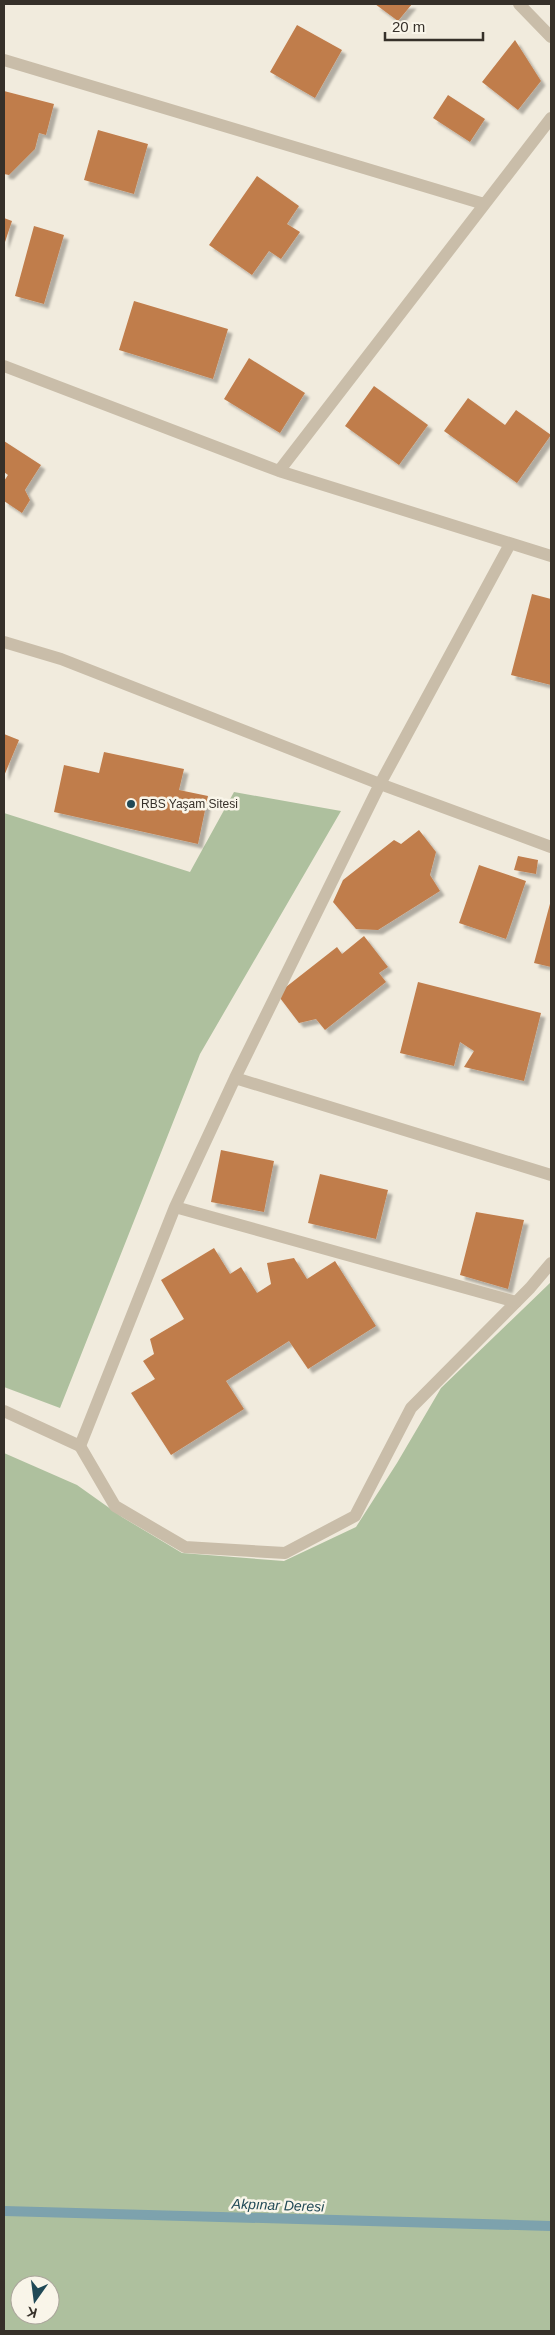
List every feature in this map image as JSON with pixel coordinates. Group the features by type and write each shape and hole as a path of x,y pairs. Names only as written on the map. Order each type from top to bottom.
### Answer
{"street":[{"path":"519,4 551,37"},
{"path":"4,60 484,204"},
{"path":"279,471 551,118"},
{"path":"4,366 279,471 551,556"},
{"path":"80,1446 175,1207 235,1078 380,784 510,544"},
{"path":"4,642 61,660 380,784 551,847"},
{"path":"235,1078 551,1175"},
{"path":"175,1207 516,1302"},
{"path":"4,1411 80,1446 115,1506 185,1546 285,1552 355,1516 411,1408 516,1302 551,1263"}],"green space":[{"path":"234,792 341,811 200,1054 60,1408 4,1387 4,813 190,872"},
{"path":"551,1282 551,2331 4,2331 4,1453 77,1485 122,1517 182,1553 284,1561 356,1527 397,1463 441,1388"}],"building":[{"path":"375,4 412,4 398,21"},
{"path":"297,25 342,50 315,98 270,72"},
{"path":"515,40 541,81 518,110 482,82"},
{"path":"4,91 54,104 46,135 39,133 35,149 9,175 4,174"},
{"path":"448,95 485,119 470,142 433,118"},
{"path":"98,130 148,144 134,194 84,180"},
{"path":"257,176 299,206 287,224 300,232 281,259 269,251 252,275 209,245"},
{"path":"4,218 12,221 4,245"},
{"path":"34,226 64,235 44,304 15,296"},
{"path":"134,301 228,329 213,379 119,350"},
{"path":"249,358 305,393 280,433 224,399"},
{"path":"374,386 428,425 399,465 345,426"},
{"path":"468,398 505,425 516,410 551,435 517,483 444,431"},
{"path":"4,441 41,465 25,490 30,500 22,513 4,501 4,481 8,475 4,472"},
{"path":"532,594 551,599 551,685 511,675"},
{"path":"4,734 19,740 4,776"},
{"name":"RBS Yaşam Sitesi","path":"104,752 184,769 179,790 208,796 198,844 54,812 64,765 99,773"},
{"path":"419,830 436,852 430,875 440,891 378,930 356,929 333,902 343,880 394,840 401,844"},
{"path":"518,856 538,860 536,874 514,870"},
{"path":"479,865 526,881 506,939 459,923"},
{"path":"551,900 551,967 534,963"},
{"path":"364,936 388,967 379,973 386,982 325,1030 316,1019 299,1023 277,994 337,947 342,954"},
{"path":"418,982 541,1013 524,1081 464,1067 474,1051 460,1042 454,1066 400,1053"},
{"path":"221,1150 274,1161 264,1212 211,1202"},
{"path":"320,1174 388,1190 376,1239 308,1223"},
{"path":"476,1212 524,1220 508,1289 460,1275"},
{"path":"214,1248 230,1274 241,1267 257,1293 271,1284 267,1263 294,1258 307,1279 335,1261 376,1326 308,1369 289,1341 226,1381 244,1409 171,1455 131,1393 155,1379 143,1361 154,1354 150,1339 184,1319 161,1280"}],"waterway":[{"name":"Akpınar Deresi","path":"4,2211 551,2226"}],"place":[{"name":"RBS Yaşam Sitesi","path":"131,804"}]}
